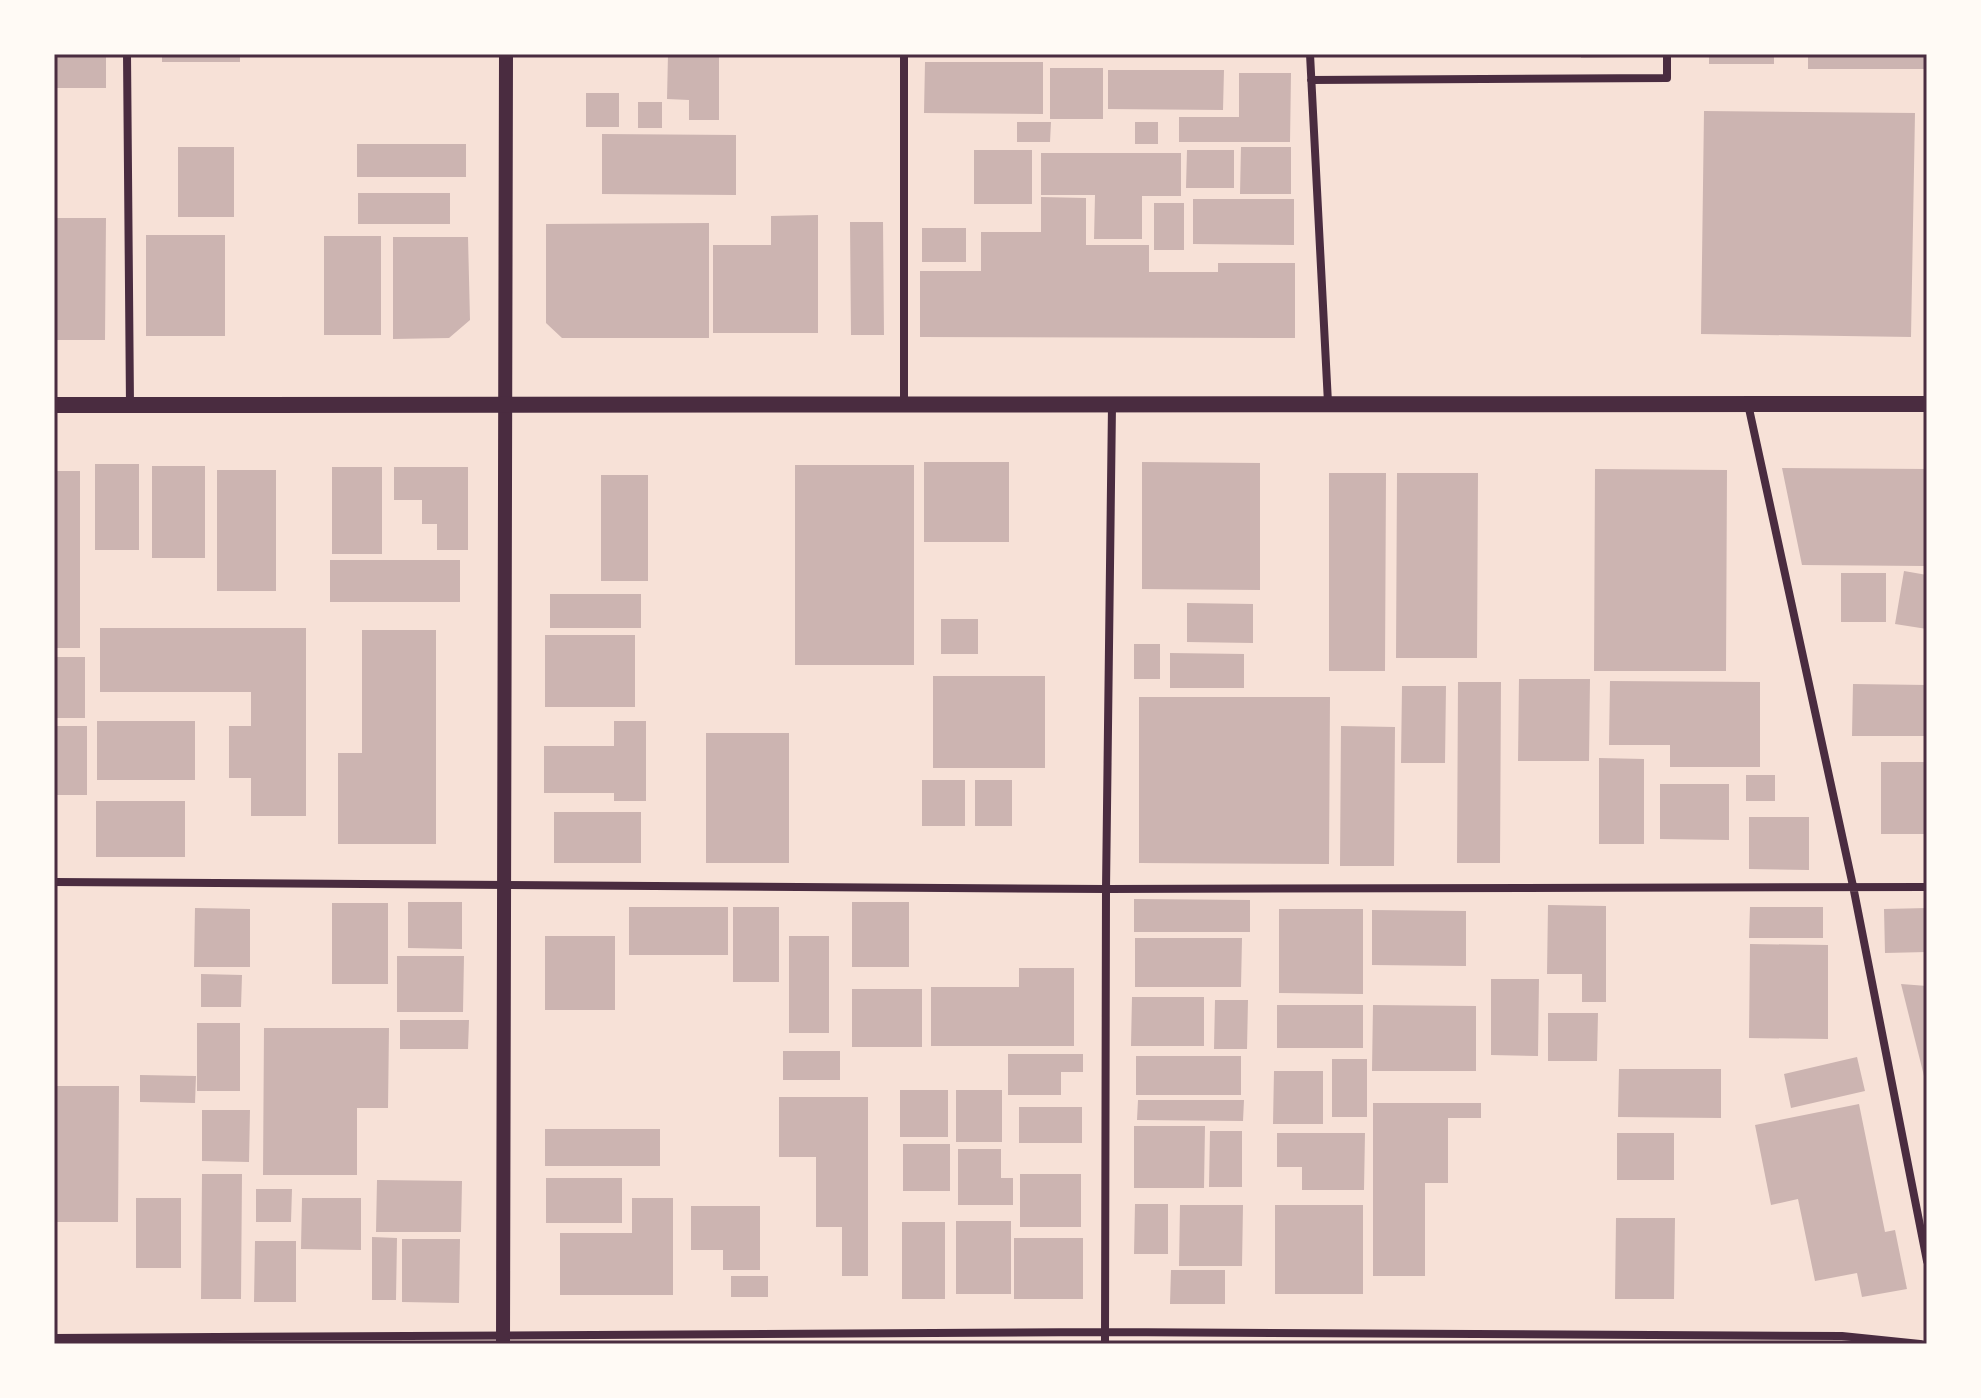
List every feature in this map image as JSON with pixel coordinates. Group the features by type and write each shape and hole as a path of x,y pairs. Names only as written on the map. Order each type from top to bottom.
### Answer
{"main road":[{"path":"54,405 1927,404"}],"street":[{"path":"127,54 130,406"},
{"path":"503,1340 506,54"},
{"path":"904,54 904,403"},
{"path":"1310,54 1328,403"},
{"path":"1311,80 1667,78 1667,54"},
{"path":"1748,403 1853,886 1927,1261"},
{"path":"1105,1344 1112,405"},
{"path":"54,882 1106,889 1927,887"},
{"path":"54,1338 503,1340 1105,1332 1842,1336 1920,1344"}],"building":[{"path":"54,54 106,54 106,88 54,88"},
{"path":"162,54 240,54 240,62 162,62"},
{"path":"668,54 719,54 719,120 689,120 689,100 667,99"},
{"path":"1581,54 1634,54 1634,57 1581,58"},
{"path":"1709,54 1774,54 1774,64 1709,64"},
{"path":"1808,54 1927,54 1927,69 1808,69"},
{"path":"925,62 1043,62 1043,114 924,113"},
{"path":"1050,68 1103,68 1103,119 1050,119"},
{"path":"1108,70 1224,70 1223,110 1108,109"},
{"path":"1239,73 1291,73 1290,142 1179,142 1179,117 1239,117"},
{"path":"586,93 619,93 619,127 586,127"},
{"path":"638,102 662,102 662,128 638,128"},
{"path":"1704,111 1915,113 1911,337 1701,334"},
{"path":"1017,122 1051,122 1050,142 1017,142"},
{"path":"1135,122 1158,122 1158,144 1135,144"},
{"path":"602,134 736,135 736,195 602,194"},
{"path":"357,144 466,144 466,177 357,177"},
{"path":"178,147 234,147 234,217 178,217"},
{"path":"1241,147 1291,147 1291,194 1240,194"},
{"path":"974,150 1032,150 1032,204 974,204"},
{"path":"1187,150 1234,150 1234,188 1186,188"},
{"path":"1041,153 1181,153 1181,196 1142,196 1142,239 1094,239 1095,195 1041,195"},
{"path":"358,193 450,193 450,224 358,224"},
{"path":"1041,197 1086,198 1086,245 1149,245 1149,272 1218,272 1218,263 1295,263 1295,338 920,337 920,271 981,271 981,232 1041,232"},
{"path":"1193,199 1294,199 1294,245 1193,244"},
{"path":"1154,203 1184,203 1184,250 1154,250"},
{"path":"818,215 818,333 713,333 713,245 771,245 771,216"},
{"path":"54,218 106,218 105,340 54,340"},
{"path":"850,222 883,222 884,335 851,335"},
{"path":"709,223 709,338 562,338 546,323 546,224"},
{"path":"922,228 966,228 966,262 922,262"},
{"path":"146,235 225,235 225,336 146,336"},
{"path":"324,236 381,236 381,335 324,335"},
{"path":"393,237 468,237 470,320 449,338 393,339"},
{"path":"924,462 1009,462 1009,542 924,542"},
{"path":"1142,462 1260,463 1260,590 1142,589"},
{"path":"95,464 139,464 139,550 95,550"},
{"path":"795,465 914,465 914,665 795,665"},
{"path":"152,466 205,466 205,558 152,558"},
{"path":"332,467 382,467 382,554 332,554"},
{"path":"394,467 468,467 468,550 437,550 437,524 422,524 422,500 394,500"},
{"path":"1782,468 1926,469 1925,566 1802,565"},
{"path":"1595,469 1727,470 1726,671 1594,671"},
{"path":"217,470 276,470 276,591 217,591"},
{"path":"54,471 80,471 80,648 54,648"},
{"path":"1329,473 1386,473 1385,671 1329,671"},
{"path":"1397,473 1478,473 1477,658 1396,658"},
{"path":"601,475 648,475 648,581 601,581"},
{"path":"330,560 460,560 460,602 330,602"},
{"path":"1904,571 1927,575 1927,629 1895,624"},
{"path":"1841,573 1886,573 1886,622 1841,622"},
{"path":"550,594 641,594 641,628 550,628"},
{"path":"1187,603 1253,604 1253,643 1187,642"},
{"path":"941,619 978,619 978,654 941,654"},
{"path":"100,628 306,628 306,816 251,816 251,778 229,778 229,726 251,726 251,692 100,692"},
{"path":"362,630 436,630 436,844 338,844 338,753 362,753"},
{"path":"545,635 635,635 635,707 545,707"},
{"path":"1134,644 1160,644 1160,679 1134,679"},
{"path":"1170,653 1244,654 1244,688 1170,688"},
{"path":"54,657 85,657 85,718 54,718"},
{"path":"933,676 1045,676 1045,768 933,768"},
{"path":"1519,679 1590,679 1589,761 1518,761"},
{"path":"1610,681 1760,682 1760,767 1670,767 1670,745 1609,745"},
{"path":"1458,682 1501,682 1500,863 1457,863"},
{"path":"1853,684 1927,685 1927,736 1852,736"},
{"path":"1402,686 1446,686 1445,763 1401,763"},
{"path":"1139,697 1330,697 1329,864 1139,863"},
{"path":"97,721 195,721 195,780 97,780"},
{"path":"614,721 646,721 646,801 614,801 614,793 544,793 544,746 614,746"},
{"path":"54,726 87,726 87,795 54,795"},
{"path":"1341,726 1395,727 1394,866 1340,866"},
{"path":"706,733 789,733 789,863 706,863"},
{"path":"1599,758 1644,759 1644,844 1599,844"},
{"path":"1881,762 1927,762 1927,834 1881,834"},
{"path":"1746,775 1775,775 1775,801 1746,801"},
{"path":"922,780 965,780 965,826 922,826"},
{"path":"975,780 1012,780 1012,826 975,826"},
{"path":"1660,784 1729,784 1729,840 1660,839"},
{"path":"96,801 185,801 185,857 96,857"},
{"path":"554,812 641,812 641,863 554,863"},
{"path":"1749,817 1809,817 1809,870 1749,869"},
{"path":"1134,899 1250,900 1250,932 1134,932"},
{"path":"408,902 462,902 462,949 408,948"},
{"path":"852,902 909,902 909,967 852,967"},
{"path":"332,903 388,903 388,984 332,984"},
{"path":"1548,905 1606,906 1606,1002 1582,1002 1582,974 1547,974"},
{"path":"629,907 728,907 728,955 629,955"},
{"path":"733,907 779,907 779,982 733,982"},
{"path":"1750,907 1823,907 1823,938 1749,938"},
{"path":"195,908 250,909 250,967 194,967"},
{"path":"1927,908 1927,952 1885,953 1884,909"},
{"path":"1279,909 1363,909 1363,994 1279,993"},
{"path":"1372,910 1466,911 1466,966 1372,965"},
{"path":"545,936 615,936 615,1010 545,1010"},
{"path":"789,936 829,936 829,1033 789,1033"},
{"path":"1135,938 1242,938 1241,987 1135,987"},
{"path":"1750,944 1828,945 1828,1039 1749,1038"},
{"path":"397,956 464,956 463,1012 397,1012"},
{"path":"1019,968 1074,968 1074,1046 931,1046 931,987 1019,987"},
{"path":"201,974 242,975 241,1007 201,1007"},
{"path":"1491,979 1539,979 1538,1056 1491,1055"},
{"path":"1901,984 1927,986 1927,1084 1926,1084"},
{"path":"852,989 922,989 922,1047 852,1047"},
{"path":"1132,997 1204,997 1204,1046 1131,1046"},
{"path":"1215,1000 1248,1000 1247,1049 1214,1049"},
{"path":"1277,1005 1363,1005 1363,1048 1277,1048"},
{"path":"1373,1005 1476,1006 1476,1071 1372,1071"},
{"path":"1548,1013 1598,1013 1597,1061 1548,1061"},
{"path":"400,1020 469,1020 468,1049 400,1049"},
{"path":"197,1023 240,1023 240,1091 197,1091"},
{"path":"264,1028 389,1028 388,1108 357,1108 357,1175 263,1175"},
{"path":"783,1051 840,1051 840,1080 783,1080"},
{"path":"1008,1054 1083,1054 1083,1072 1061,1072 1061,1095 1008,1095"},
{"path":"1136,1056 1241,1056 1241,1095 1136,1095"},
{"path":"1857,1057 1865,1091 1791,1108 1784,1074"},
{"path":"1332,1059 1367,1059 1367,1117 1332,1117"},
{"path":"1619,1069 1721,1069 1721,1118 1618,1117"},
{"path":"1274,1071 1323,1071 1323,1124 1273,1124"},
{"path":"140,1075 196,1076 195,1103 140,1102"},
{"path":"54,1086 119,1086 118,1222 54,1222"},
{"path":"900,1090 948,1090 948,1137 900,1137"},
{"path":"956,1090 1002,1090 1002,1142 956,1142"},
{"path":"779,1097 868,1097 868,1276 842,1276 842,1227 816,1227 816,1157 779,1157"},
{"path":"1138,1100 1244,1100 1243,1121 1137,1120"},
{"path":"1373,1103 1481,1103 1481,1118 1448,1118 1448,1183 1425,1183 1425,1276 1373,1276"},
{"path":"1859,1104 1885,1232 1895,1230 1907,1289 1862,1297 1857,1273 1815,1281 1798,1199 1771,1205 1755,1125"},
{"path":"1019,1107 1082,1107 1082,1143 1019,1143"},
{"path":"202,1110 250,1110 249,1162 202,1161"},
{"path":"1134,1126 1205,1126 1204,1188 1134,1188"},
{"path":"545,1129 660,1129 660,1166 545,1166"},
{"path":"1210,1131 1242,1131 1242,1187 1209,1187"},
{"path":"1277,1133 1365,1133 1364,1190 1302,1190 1302,1167 1277,1167"},
{"path":"1617,1133 1674,1133 1674,1180 1617,1180"},
{"path":"903,1144 950,1144 950,1191 903,1191"},
{"path":"958,1149 1001,1149 1001,1178 1013,1178 1013,1205 958,1205"},
{"path":"202,1174 242,1174 241,1299 201,1299"},
{"path":"1020,1174 1081,1174 1081,1227 1020,1227"},
{"path":"546,1178 622,1178 622,1223 546,1223"},
{"path":"377,1180 462,1181 461,1232 376,1232"},
{"path":"256,1189 292,1189 291,1222 256,1222"},
{"path":"136,1198 181,1198 181,1268 136,1268"},
{"path":"302,1198 361,1198 361,1250 301,1249"},
{"path":"632,1198 673,1198 673,1295 560,1295 560,1233 632,1233"},
{"path":"1135,1204 1168,1204 1168,1254 1134,1254"},
{"path":"1180,1205 1243,1205 1242,1266 1179,1266"},
{"path":"1275,1205 1363,1205 1363,1294 1275,1294"},
{"path":"691,1206 760,1206 760,1270 723,1270 723,1250 691,1250"},
{"path":"1616,1218 1675,1218 1674,1299 1615,1299"},
{"path":"956,1221 1011,1221 1011,1294 956,1294"},
{"path":"902,1222 945,1222 945,1299 902,1299"},
{"path":"372,1237 397,1238 396,1300 372,1300"},
{"path":"1014,1238 1083,1238 1083,1299 1014,1299"},
{"path":"402,1239 460,1239 459,1303 402,1302"},
{"path":"255,1241 296,1241 296,1302 254,1302"},
{"path":"1171,1270 1225,1270 1225,1304 1170,1304"},
{"path":"731,1276 768,1276 768,1297 731,1297"}]}
